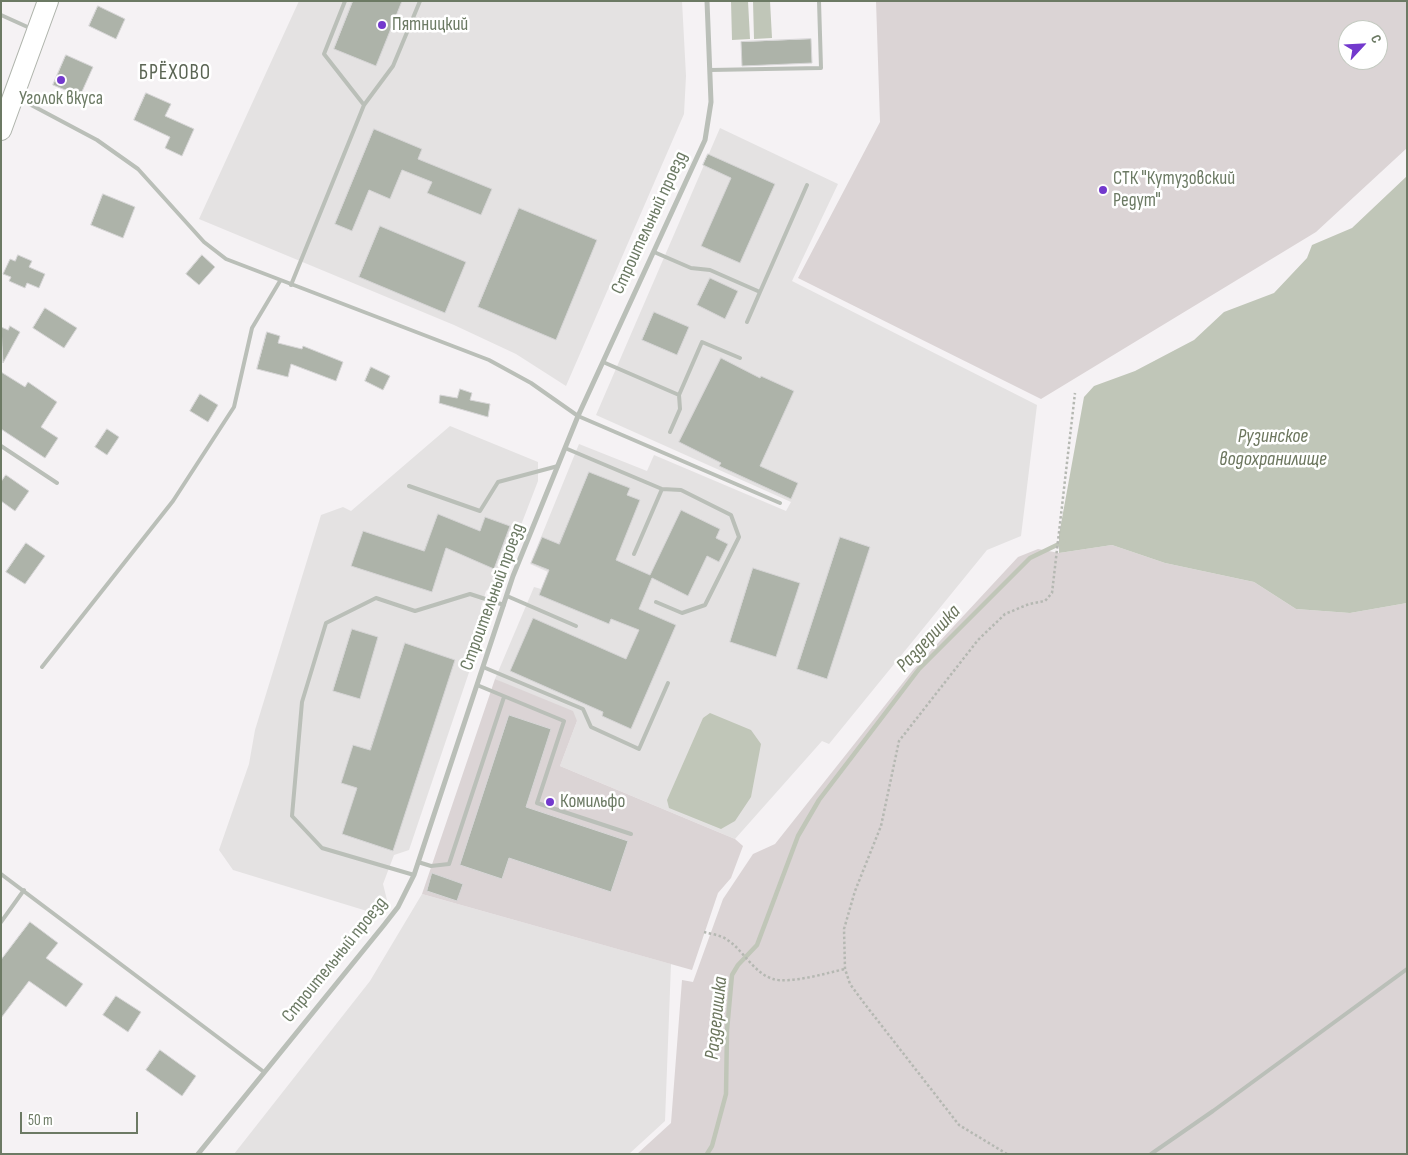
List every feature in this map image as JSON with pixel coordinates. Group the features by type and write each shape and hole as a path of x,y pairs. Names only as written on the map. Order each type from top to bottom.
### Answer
{"main road":[{"path":"1,130 48,1"}],"street":[{"name":"Строительный проезд","path":"198,1154 384,925 398,906 414,875 507,596 565,448 705,140 711,102 707,1"}],"lane":[{"path":"345,1 324,54 364,105"},
{"path":"291,285 364,105 393,66 420,1"},
{"path":"710,70 821,68 819,1"},
{"path":"1,14 36,31"},
{"path":"14,96 97,140 138,168 204,242 226,259 489,360 531,383 578,416 780,503"},
{"path":"747,322 807,185"},
{"path":"654,252 691,268 710,270 760,292"},
{"path":"42,667 173,501 234,406 252,328 280,280"},
{"path":"670,432 680,409 679,395 702,342 740,358"},
{"path":"603,362 679,395"},
{"path":"1,446 57,483"},
{"path":"565,448 662,489 680,490 732,515 739,537 705,605 682,613 656,602"},
{"path":"409,486 480,511 498,482 558,466"},
{"path":"634,554 662,489"},
{"path":"414,875 322,848 292,816 302,702 326,624 376,598 415,611 470,594 504,605"},
{"path":"507,596 576,626"},
{"path":"483,667 583,709 591,728 639,749 668,683"},
{"path":"477,685 564,721 537,803 631,834"},
{"path":"418,862 431,866 449,864 504,696"},
{"path":"1,874 264,1072"},
{"path":"1,922 24,890"},
{"path":"1151,1154 1407,969"}],"path":[{"path":"1007,1154 959,1125 850,984 845,969 844,929 855,891 880,826 899,741 978,640 1005,614 1029,604 1045,601 1052,593 1075,393"},
{"path":"704,932 725,938 739,949 751,964 772,979 785,980 845,969"}],"shaded area":[{"path":"299,1 682,1 686,76 684,114 566,386 516,354 454,325 199,219"},
{"name":"СТК \"Кутузовский Редут\"","path":"876,1 1407,1 1407,148 1316,232 1041,399 798,278 880,122"},
{"path":"720,128 838,184 792,281 1037,405 1021,536 987,550 829,744 822,741 735,839 560,766 577,721 495,679 534,587 541,589 548,572 530,564 579,444 647,471 654,455 786,511 791,502 596,415"},
{"path":"450,426 538,462 538,481 501,577 486,591 481,607 484,628 409,850 394,855 383,884 387,900 380,915 233,870 219,850 249,764 255,730 321,515 343,507 351,511"},
{"path":"1112,545 1165,563 1254,582 1296,609 1350,613 1407,603 1407,1154 637,1154 671,1123 682,980 693,982 723,899 753,854 775,844 913,670 1018,557 1038,549 1059,553"},
{"name":"Комильфо","path":"495,679 573,711 577,721 560,766 735,839 743,846 731,878 718,893 692,970 422,894"},
{"path":"422,894 671,964 665,1121 629,1154 234,1154 370,981"}],"water":[{"path":"731,1 748,1 750,39 732,40"},
{"path":"753,1 770,1 772,38 754,39"},
{"name":"Рузинское водохранилище","path":"1407,176 1407,603 1350,613 1296,609 1254,582 1165,563 1112,545 1059,553 1059,535 1084,397 1094,386 1135,371 1194,340 1224,312 1274,293 1307,258 1312,245 1352,228"},
{"path":"710,713 751,730 761,744 751,797 735,821 721,829 669,808 667,800 703,718"}],"building":[{"path":"353,1 402,1 376,66 334,49"},
{"path":"98,6 125,19 116,39 89,26"},
{"path":"811,39 812,63 742,66 741,42"},
{"path":"66,55 93,67 80,96 53,85"},
{"path":"146,93 171,104 165,116 194,129 182,156 165,148 170,137 134,120"},
{"path":"374,129 422,149 418,159 492,189 481,215 427,193 432,182 402,170 390,199 369,190 352,231 335,224"},
{"path":"708,154 775,184 740,263 701,246 731,178 703,165"},
{"path":"103,194 135,207 123,238 91,225"},
{"path":"519,208 597,240 556,340 478,307"},
{"path":"380,226 466,262 445,313 359,277"},
{"path":"18,255 32,261 29,267 45,274 39,288 27,283 25,288 9,281 11,277 3,274 10,259 15,261"},
{"path":"202,255 215,267 199,285 186,274"},
{"path":"710,278 738,291 725,319 697,305"},
{"path":"45,308 77,328 64,348 33,328"},
{"path":"654,312 689,327 677,355 642,340"},
{"path":"10,326 20,332 3,363 1,327 8,330"},
{"path":"267,332 280,336 278,343 302,349 303,346 343,362 336,381 291,364 288,377 257,369"},
{"path":"721,358 760,378 761,376 794,391 760,466 798,483 791,499 719,466 721,463 679,442"},
{"path":"371,367 390,376 383,390 365,381"},
{"path":"1,372 25,387 28,382 57,402 41,427 58,438 45,458 1,429"},
{"path":"460,389 472,393 470,400 490,404 488,417 439,403 440,395 457,398"},
{"path":"200,394 218,405 208,422 190,411"},
{"path":"107,429 119,437 107,455 95,447"},
{"path":"589,472 630,488 627,495 640,500 616,560 650,575 681,510 720,529 716,538 728,544 719,562 707,556 688,596 652,578 639,609 676,625 631,729 602,716 603,712 510,671 533,618 626,659 639,630 611,619 609,624 539,595 549,570 531,563 542,537 559,544"},
{"path":"6,475 29,491 15,511 1,501 1,482"},
{"path":"438,514 480,531 485,517 510,526 494,569 446,548 432,592 351,566 363,531 424,551"},
{"path":"840,537 870,547 827,679 797,669"},
{"path":"26,543 45,556 25,584 6,572"},
{"path":"753,568 800,583 776,657 730,642"},
{"path":"352,629 378,637 360,699 333,691"},
{"path":"405,643 455,660 393,851 342,834 357,788 341,783 353,745 370,750"},
{"path":"509,715 551,729 526,807 628,841 611,892 509,858 502,879 460,865"},
{"path":"432,873 463,884 457,901 427,891"},
{"path":"30,922 58,943 46,958 83,984 66,1007 29,981 1,1018 1,960"},
{"path":"116,996 141,1012 128,1032 103,1015"},
{"path":"160,1050 196,1076 182,1096 146,1070"}],"waterway":[{"name":"Раздеришка","path":"707,1154 712,1146 726,1094 727,1030 732,975 738,965 757,945 798,836 819,800 919,669 1030,558 1063,542"}],"place":[{"name":"Пятницкий","path":"382,25"},
{"name":"Уголок вкуса","path":"61,80"},
{"name":"СТК \"Кутузовский Редут\"","path":"1103,190"},
{"name":"Комильфо","path":"550,802"}],"district":[{"name":"БРЁХОВО","path":"175,74"}]}
